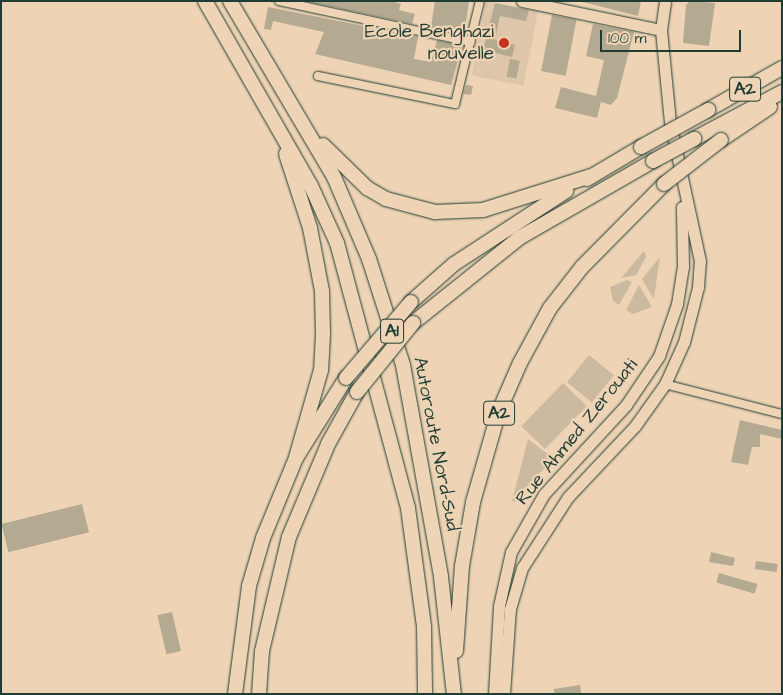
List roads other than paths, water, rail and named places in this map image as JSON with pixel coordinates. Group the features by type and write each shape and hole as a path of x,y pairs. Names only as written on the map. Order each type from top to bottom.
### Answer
{"highway":[{"name":"A1","path":"205,1 272,116 337,242 387,418 408,508 424,627 425,694"},
{"name":"Autoroute Nord-Sud","path":"230,1 298,114 353,218 403,364 441,577 454,694"},
{"name":"A2","path":"594,174 782,68"},
{"name":"A2","path":"259,694 262,652 289,537 328,444 357,392 413,324 519,238 653,161 782,92"},
{"name":"A2","path":"454,694 462,566 473,502 499,411 520,362 550,308 614,230 664,184 721,140 782,100"},
{"path":"298,114 345,171 367,188 386,199 435,212 483,210 594,174"},
{"path":"235,694 249,586 296,458 320,370 322,291 310,228 272,116"},
{"path":"296,458 346,378 411,302 495,235 594,174"}],"main road":[{"path":"522,1 661,30"},
{"path":"665,1 661,30 670,122 682,188"},
{"name":"Rue Ahmed Zerouati","path":"504,694 510,609 522,568 568,497 635,426 665,384 684,342 700,261 682,188"},
{"name":"Rue Ahmed Zerouati","path":"494,694 499,606 519,534 544,494 646,378 670,330 683,267 682,188"}],"street":[{"path":"279,1 471,42"},
{"path":"318,76 455,104 480,1"},
{"path":"665,384 782,414"}],"place":[{"name":"Ecole Benghazi nouvelle","path":"504,43"}]}
